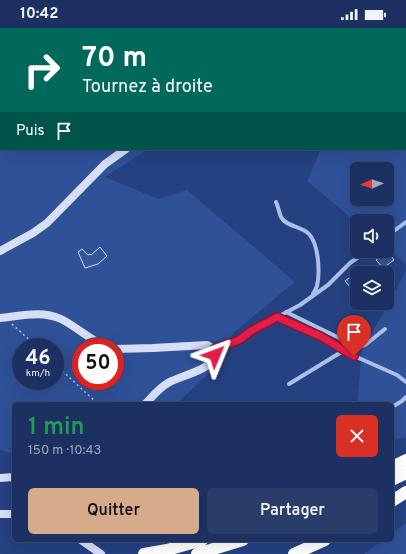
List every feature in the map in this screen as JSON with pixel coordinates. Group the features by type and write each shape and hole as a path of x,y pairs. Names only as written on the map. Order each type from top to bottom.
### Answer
{"highway":[{"path":"394,465 406,459"},
{"path":"394,479 406,473"},
{"path":"394,500 406,492"},
{"path":"144,554 167,550 195,542"},
{"path":"197,554 236,542"},
{"path":"294,554 321,542"}],"main road":[{"path":"0,251 33,233 47,223 105,164 125,150"},
{"path":"3,318 36,314 49,315 61,319 90,338"},
{"path":"124,349 207,345 214,349 215,355 211,364 168,383 156,392 148,402"},
{"path":"0,478 12,477"},
{"path":"0,514 12,514"},
{"path":"0,519 12,519"},
{"path":"84,542 101,554"}],"street":[{"path":"276,202 281,218 285,222 302,229 309,234 316,246 318,271 317,286 312,296"},
{"path":"394,231 406,222"},
{"path":"214,349 239,340 251,331 312,296 328,285 357,258"},
{"path":"286,312 358,347 365,345 385,329"},
{"path":"277,317 320,336 343,351 397,375 406,382"},
{"path":"289,384 343,351"},
{"path":"394,406 406,397"}],"path":[{"path":"3,318 26,338"},
{"path":"64,372 96,402"}],"shaded area":[{"path":"0,150 146,150 105,177 158,199 187,190 295,282 233,333 218,365 178,402 12,402 12,453 0,450"},
{"path":"321,150 406,150 406,264 394,254 394,214 350,214 350,217 307,181"},
{"path":"406,271 406,437 394,440 394,402 357,402 362,351 385,310 394,310 394,293"},
{"path":"406,523 406,554 364,554 380,542 394,542 394,532"}],"building":[{"path":"100,247 107,256 98,264 85,268 78,252 82,249 88,255 91,255"},
{"path":"379,258 392,258 394,260 386,266 381,266 376,260"},
{"path":"350,277 350,287 345,281"}],"route":[{"path":"215,355 214,349 239,340 251,331 277,317 320,336 343,351 354,356"}]}
